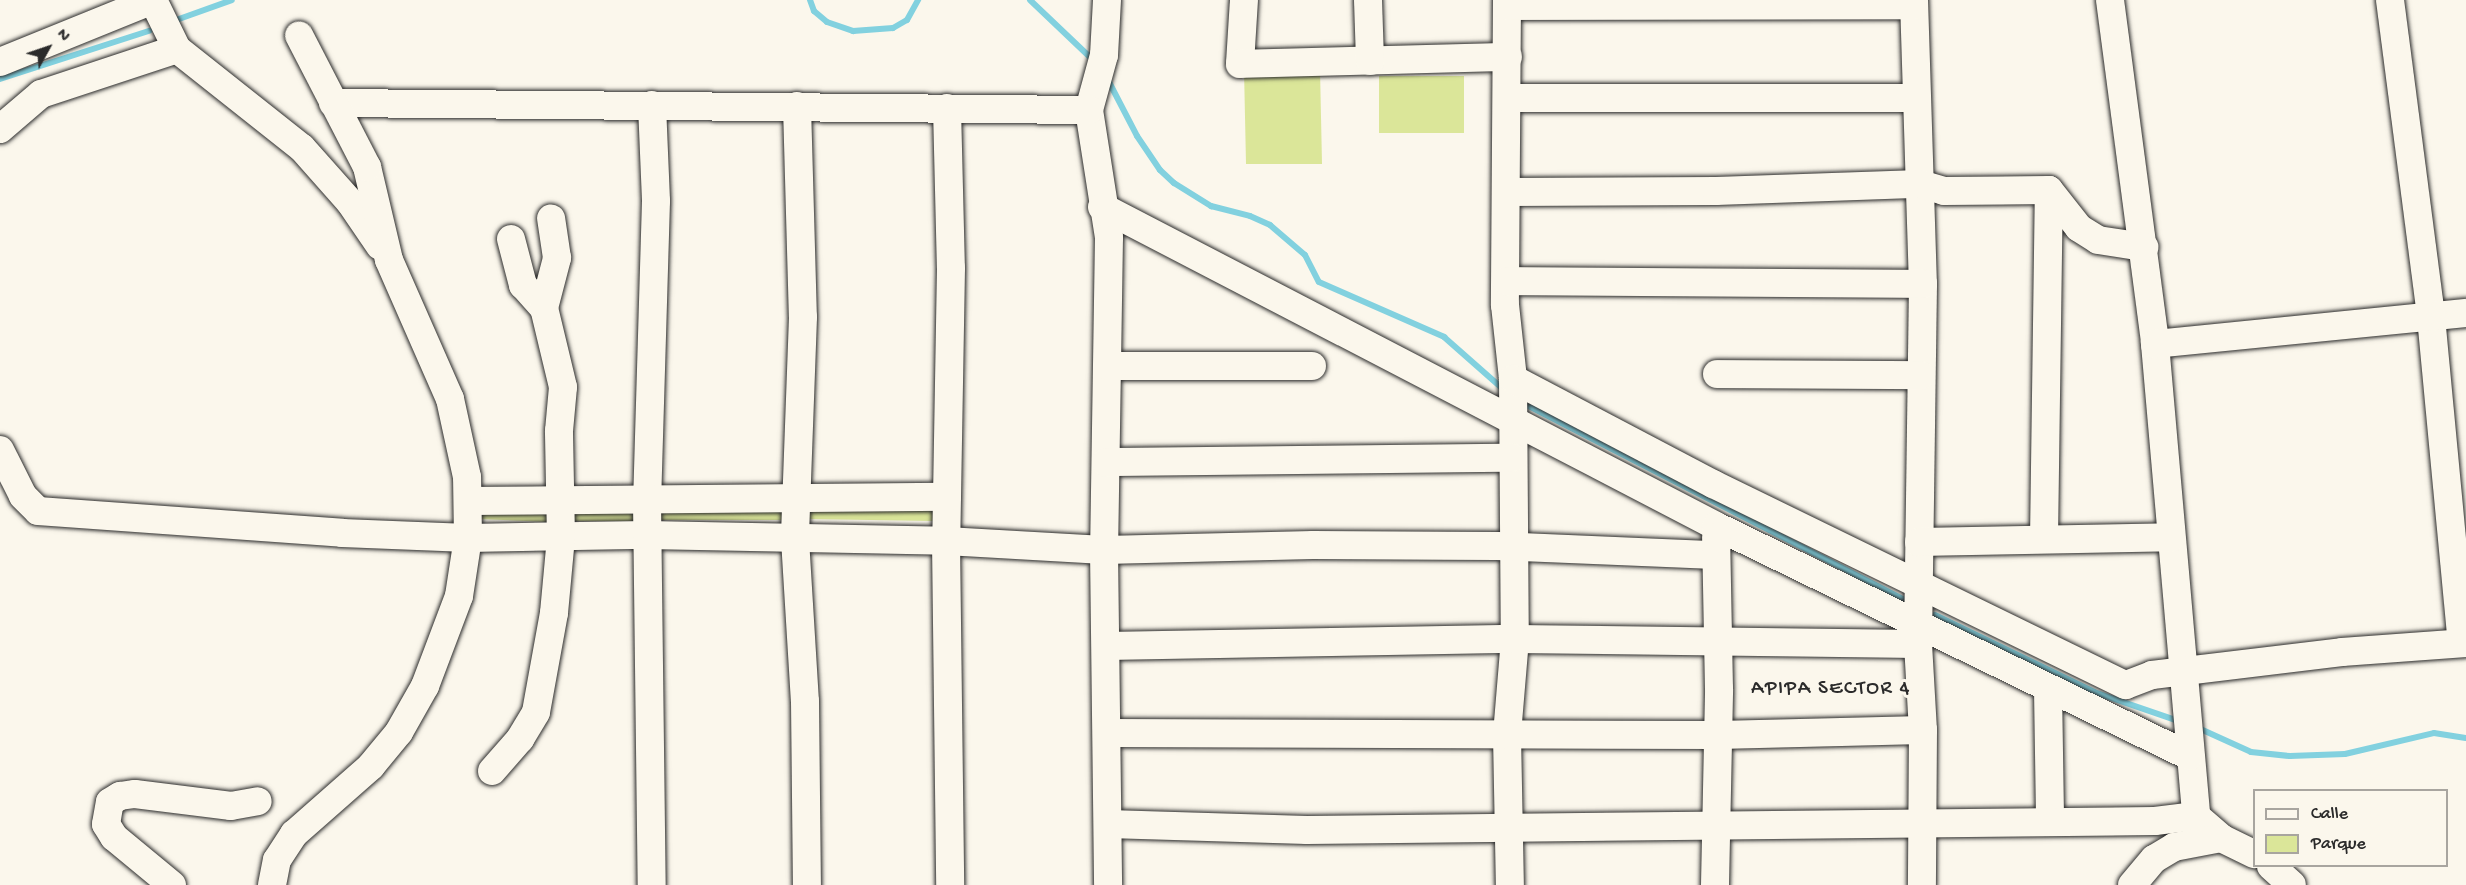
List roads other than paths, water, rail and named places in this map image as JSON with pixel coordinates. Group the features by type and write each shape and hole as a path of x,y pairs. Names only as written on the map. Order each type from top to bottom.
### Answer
{"street":[{"path":"1107,0 1104,55 1089,110 1102,207 1109,237 1104,550 1108,734 1108,885"},
{"path":"1244,0 1240,64 1508,57"},
{"path":"1368,0 1370,61"},
{"path":"2110,0 2155,344 2196,816 2221,838 2253,854"},
{"path":"1513,379 1713,484 2126,685 2152,675 2342,652 2464,643 2431,318 2390,0"},
{"path":"1510,885 1507,826 1507,735 1515,639 1513,379 1505,304 1508,192 1507,3 1914,2 1914,98 1920,184 1923,284 1919,542 1919,634 1923,730 1920,821 1922,885"},
{"path":"0,62 159,5 177,49 302,148 350,202 389,260 450,399 468,477 468,538 449,628 420,696 399,732 371,766 294,834 277,860 272,885"},
{"path":"299,35 367,167 389,260"},
{"path":"0,129 41,93 177,49"},
{"path":"1508,98 1914,98"},
{"path":"333,103 1089,110"},
{"path":"652,105 656,201 647,502 652,885"},
{"path":"797,106 803,317 795,539 805,701 807,885"},
{"path":"946,108 951,268 945,541 950,885"},
{"path":"1508,192 1716,191 1920,184 1944,191 2049,190"},
{"path":"2049,190 2079,228 2098,240 2144,247"},
{"path":"2044,539 2049,190"},
{"path":"1102,207 1919,634 2048,689 2189,756"},
{"path":"492,771 520,739 536,712 554,613 561,538 563,387 544,308 557,258 551,218"},
{"path":"511,239 523,285 544,308"},
{"path":"1507,280 1923,284"},
{"path":"2155,344 2466,313"},
{"path":"1108,366 1312,366"},
{"path":"1717,374 1921,375"},
{"path":"0,450 23,496 38,511 342,533 468,538 647,535 945,541 1104,550 1312,545 1514,548 1715,555"},
{"path":"1106,462 1513,458"},
{"path":"468,501 647,502 947,497"},
{"path":"1715,885 1718,735 1716,526"},
{"path":"1919,542 2171,537"},
{"path":"1106,646 1515,639 1717,642 1919,634"},
{"path":"2048,689 2050,821"},
{"path":"1108,734 1718,735 1923,730"},
{"path":"172,885 114,837 106,824 110,802 120,795 135,794 231,806 258,801"},
{"path":"1108,824 1307,830 1507,826 1716,826 1920,821 2155,821 2196,816"},
{"path":"2132,885 2154,859 2174,847 2221,838"},
{"path":"2272,867 2292,885"}],"waterway":[{"path":"179,19 232,0"},
{"path":"810,0 814,11 827,22 853,31 893,28 907,20 918,0"},
{"path":"1030,0 1093,60"},
{"path":"0,79 149,31"},
{"path":"1108,80 1137,136 1160,170 1174,183 1211,206 1250,216 1270,225 1305,255 1319,282 1444,337 1503,389"},
{"path":"1521,402 1904,600"},
{"path":"1935,615 2094,692 2181,722"},
{"path":"2196,727 2251,752 2290,756 2345,754 2434,733 2466,738"}],"district":[{"name":"APIPA SECTOR 4","path":"1831,690"}]}
